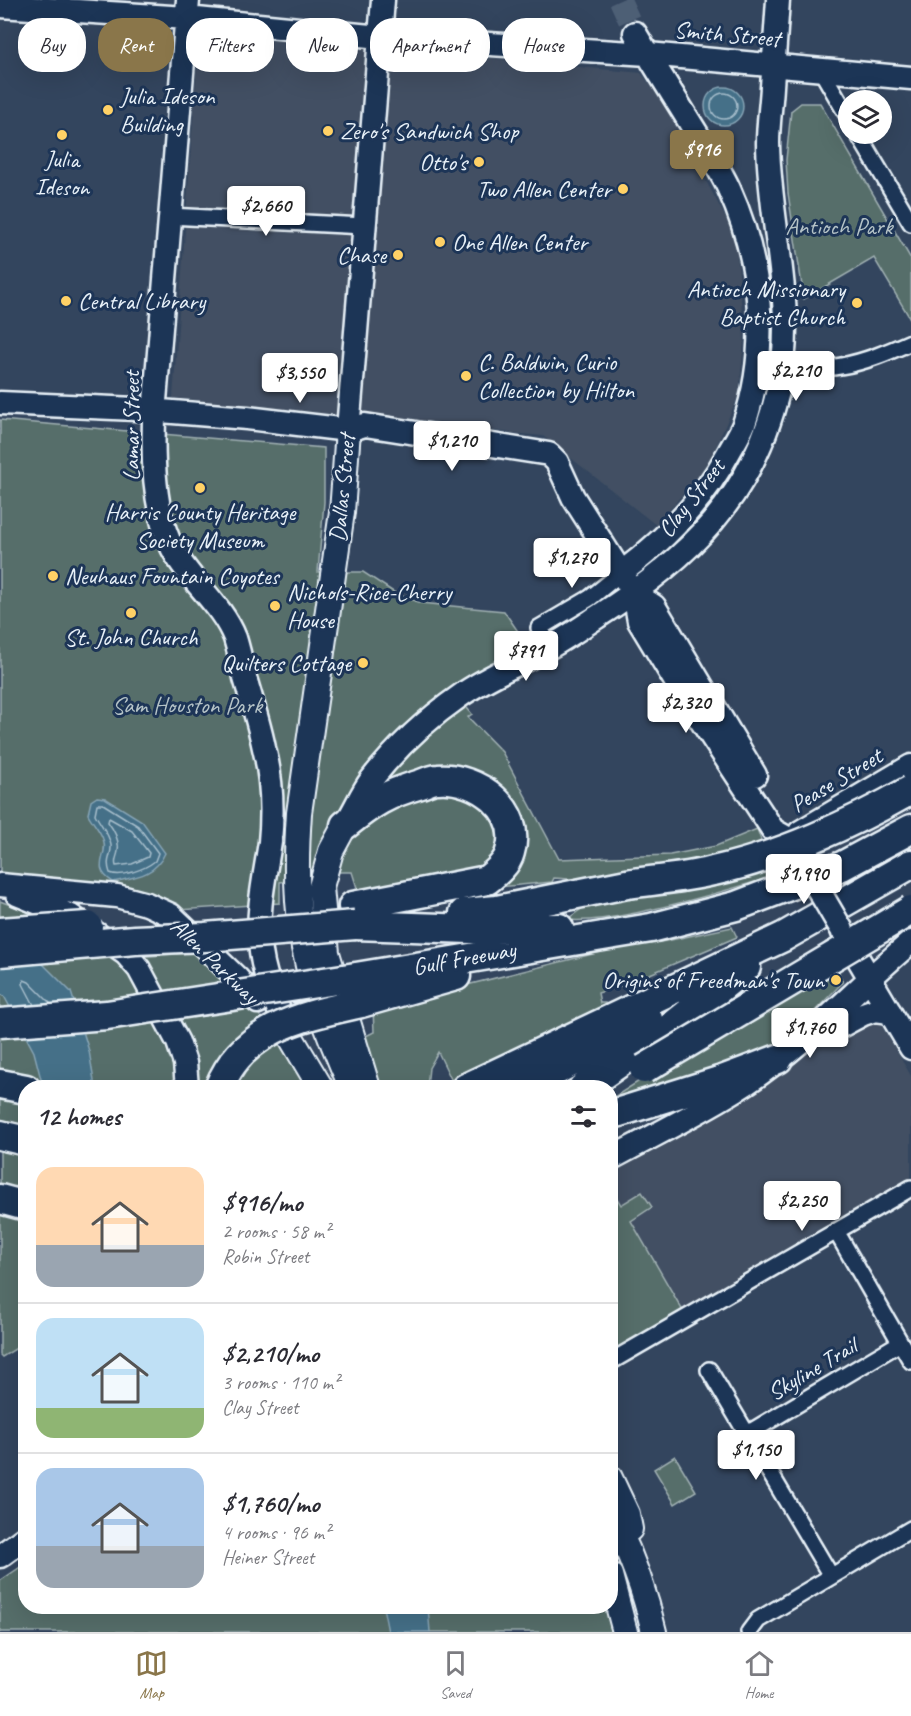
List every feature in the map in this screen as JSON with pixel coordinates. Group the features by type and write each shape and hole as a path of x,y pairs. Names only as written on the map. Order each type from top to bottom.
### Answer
{"highway":[{"path":"0,952 135,940 205,937 354,916 487,880 501,868 510,852 512,832 504,809 490,794 465,782 438,779 394,791 372,803 345,825"},
{"path":"0,932 244,916 354,916 497,910 570,892 712,872 759,858 839,828 911,790"},
{"name":"Gulf Freeway","path":"0,1023 107,1015 359,990 594,936 651,927 736,906 842,866 911,828"},
{"path":"539,1080 614,1039 783,937 911,864"},
{"path":"618,1084 911,910"},
{"path":"354,916 470,929 651,927"},
{"path":"483,1080 783,937"},
{"path":"595,1080 674,1025 783,937"},
{"path":"223,1080 229,1067 244,1048 263,1034 359,990"},
{"path":"618,1112 722,1080 778,1059"},
{"path":"0,1084 18,1087"},
{"path":"0,1135 18,1139"},
{"path":"0,1199 18,1204"},
{"path":"0,1216 18,1219"}],"main road":[{"name":"Dallas Street","path":"382,18 383,0"},
{"name":"Clay Street","path":"345,825 370,782 401,746 441,710 545,638 634,594 675,562 705,532 737,490 760,448 774,408 782,368 785,331 784,296 775,228 768,142 778,0"},
{"name":"Smith Street","path":"0,6 187,9 370,36"},
{"name":"Lamar Street","path":"187,9 154,410 157,484 164,526 175,553 224,617 235,638 265,749 271,784 272,815 259,913 260,943 265,972 290,1036"},
{"name":"Clay Street","path":"621,573 648,553 686,515 716,477 743,425 757,366 760,330 758,297 746,229 728,186 635,33"},
{"name":"Smith Street","path":"490,44 648,54 911,78"},
{"name":"Dallas Street","path":"348,1080 331,1041 314,992 298,903 297,855 299,813 342,512 377,72"},
{"path":"0,403 154,410 348,430 365,425 549,454 558,462 573,497 634,594 639,621 679,687 711,719 773,830 789,839 911,1048"},
{"path":"737,490 730,480 746,445 748,436 743,425"},
{"name":"Pease Street","path":"789,839 911,766"},
{"path":"345,825 332,851 321,887 327,953 366,1080"},
{"path":"0,886 71,916 126,954 139,969 178,1042 186,1080"},
{"name":"Allen Parkway","path":"0,886 117,896 147,904 171,915 237,978 290,1036 316,1080"},
{"path":"618,1155 747,1082 816,1028 911,942"},
{"path":"816,1028 835,1029 875,1010 890,1012"},
{"path":"618,1495 627,1514 639,1581"},
{"path":"618,1527 639,1581 654,1632"},
{"path":"0,1556 18,1543"},
{"path":"618,1605 625,1632"}],"street":[{"path":"821,70 838,99"},
{"path":"864,144 911,223"},
{"path":"170,216 364,226"},
{"path":"757,366 839,367 879,356 911,342"},
{"name":"Clay Street","path":"545,638 621,573"},
{"path":"618,1357 911,1188"},
{"path":"836,1231 911,1361"},
{"name":"Skyline Trail","path":"747,1434 900,1343"},
{"path":"709,1370 831,1576"},
{"path":"749,1632 758,1620 911,1528"}],"shaded area":[{"path":"274,37 286,38 286,72 358,72 358,45 370,47 370,72 490,72 490,58 502,59 502,72 585,72 585,68 641,73 663,101 736,237 744,339 739,394 708,465 656,525 543,436 173,398 196,72 274,72"},
{"path":"866,1018 879,1021 911,1076 911,1178 683,1311 618,1199 618,1163"}],"green space":[{"name":"Antioch Park","path":"801,103 820,103 838,134 838,144 844,144 911,259 911,320 874,258 804,299 788,193 786,160 791,111"},
{"name":"Sam Houston Park","path":"0,420 324,448 324,502 318,572 363,572 395,593 420,603 504,611 528,646 479,675 419,721 316,878 280,882 280,903 178,910 0,878"},
{"path":"463,707 472,714 468,717 502,752 559,859 670,855 716,846 757,829 771,867 782,870 784,873 658,908 585,920 566,920 587,905 584,880 554,878 552,882 487,888 496,883 504,799 382,782 425,737"},
{"path":"408,793 463,793 503,823 498,863 359,894 352,872 333,872 351,832"},
{"path":"0,901 84,937 112,959 202,952 231,980 281,1042 304,1080 18,1080 18,1347 2,1357 0,1355"},
{"path":"732,927 737,937 624,985 598,993 600,1003 605,1003 605,1008 454,1080 452,1080 438,1052 429,1068 428,1080 373,1080 360,1039 374,1032 373,1008 609,950"},
{"path":"826,942 837,961 843,982 784,1039 759,1055 618,1105 618,1095 776,994"},
{"path":"642,1192 652,1207 631,1221 683,1311 618,1350 618,1200 621,1205"},
{"path":"675,1456 696,1491 675,1504 654,1469"},
{"path":"18,1569 18,1614 608,1614 612,1632 0,1632 0,1581"}],"water":[{"path":"724,87 737,93 743,106 737,119 724,125 711,119 705,106 711,93"},
{"path":"97,797 105,798 142,821 165,853 156,867 129,879 113,882 106,877 101,866 104,850 103,839 88,814 91,801"},
{"path":"0,939 43,964 71,992 89,1051 94,1080 41,1080 34,1052 4,996 0,994"},
{"path":"384,1614 429,1614 430,1632 388,1632"}],"tunnel":[{"path":"620,0 635,33"}],"place":[{"name":"Julia Ideson Building","path":"108,110"},
{"name":"Zero's Sandwich Shop","path":"328,131"},
{"name":"Julia Ideson","path":"62,135"},
{"name":"Otto's","path":"479,162"},
{"name":"Two Allen Center","path":"623,189"},
{"name":"One Allen Center","path":"440,242"},
{"name":"Chase","path":"398,255"},
{"name":"Central Library","path":"66,301"},
{"name":"Antioch Missionary Baptist Church","path":"857,303"},
{"name":"C. Baldwin, Curio Collection by Hilton","path":"466,376"},
{"name":"Harris County Heritage Society Museum","path":"200,488"},
{"name":"Neuhaus Fountain Coyotes","path":"53,576"},
{"name":"Nichols-Rice-Cherry House","path":"275,606"},
{"name":"St. John Church","path":"131,613"},
{"name":"Quilters Cottage","path":"363,663"},
{"name":"Origins of Freedman's Town","path":"836,980"}]}
